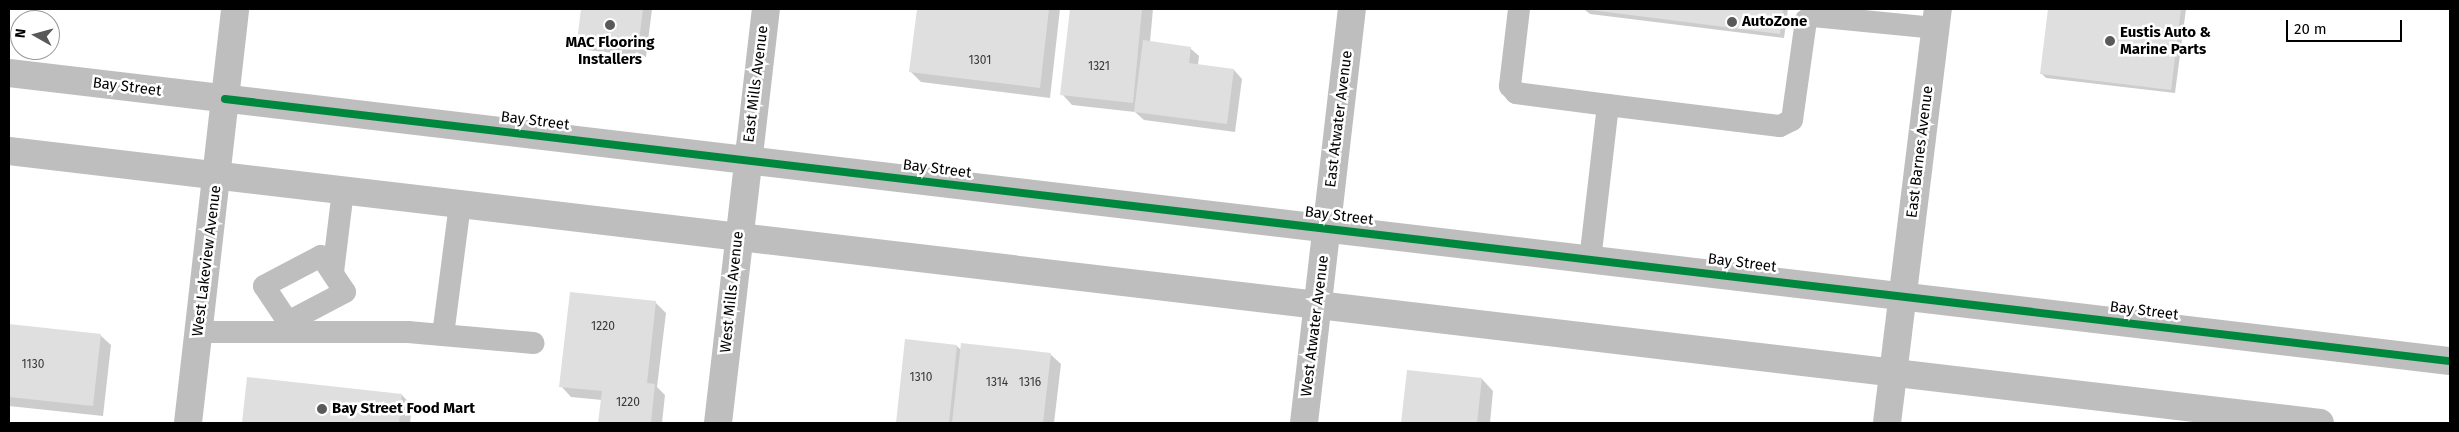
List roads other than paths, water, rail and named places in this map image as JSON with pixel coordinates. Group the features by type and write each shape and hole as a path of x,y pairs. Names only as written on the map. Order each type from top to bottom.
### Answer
{"main road":[{"name":"West Lakeview Avenue","path":"188,423 235,9"},
{"name":"East Mills Avenue","path":"747,160 766,9"},
{"name":"East Atwater Avenue","path":"1326,228 1352,9"},
{"name":"East Barnes Avenue","path":"1887,423 1937,18"},
{"name":"Bay Street","path":"9,73 2450,361"},
{"path":"9,151 2320,423"},
{"name":"West Mills Avenue","path":"718,423 747,160"},
{"name":"West Atwater Avenue","path":"1304,423 1326,228"}],"lane":[{"path":"1518,9 1510,86 1516,93 1780,126 1792,120 1806,20 1813,16 1937,18"},
{"path":"1590,260 1608,105"},
{"path":"333,272 343,190"},
{"path":"443,335 460,204"},
{"path":"321,256 345,292 288,322 274,300 264,286 321,256"},
{"path":"250,332 274,300"},
{"path":"198,332 443,335 534,343"}],"place":[{"name":"AutoZone","path":"1732,22"},
{"name":"MAC Flooring Installers","path":"610,25"},
{"name":"Eustis Auto & Marine Parts","path":"2110,41"},
{"name":"Bay Street Food Mart","path":"322,409"}]}
